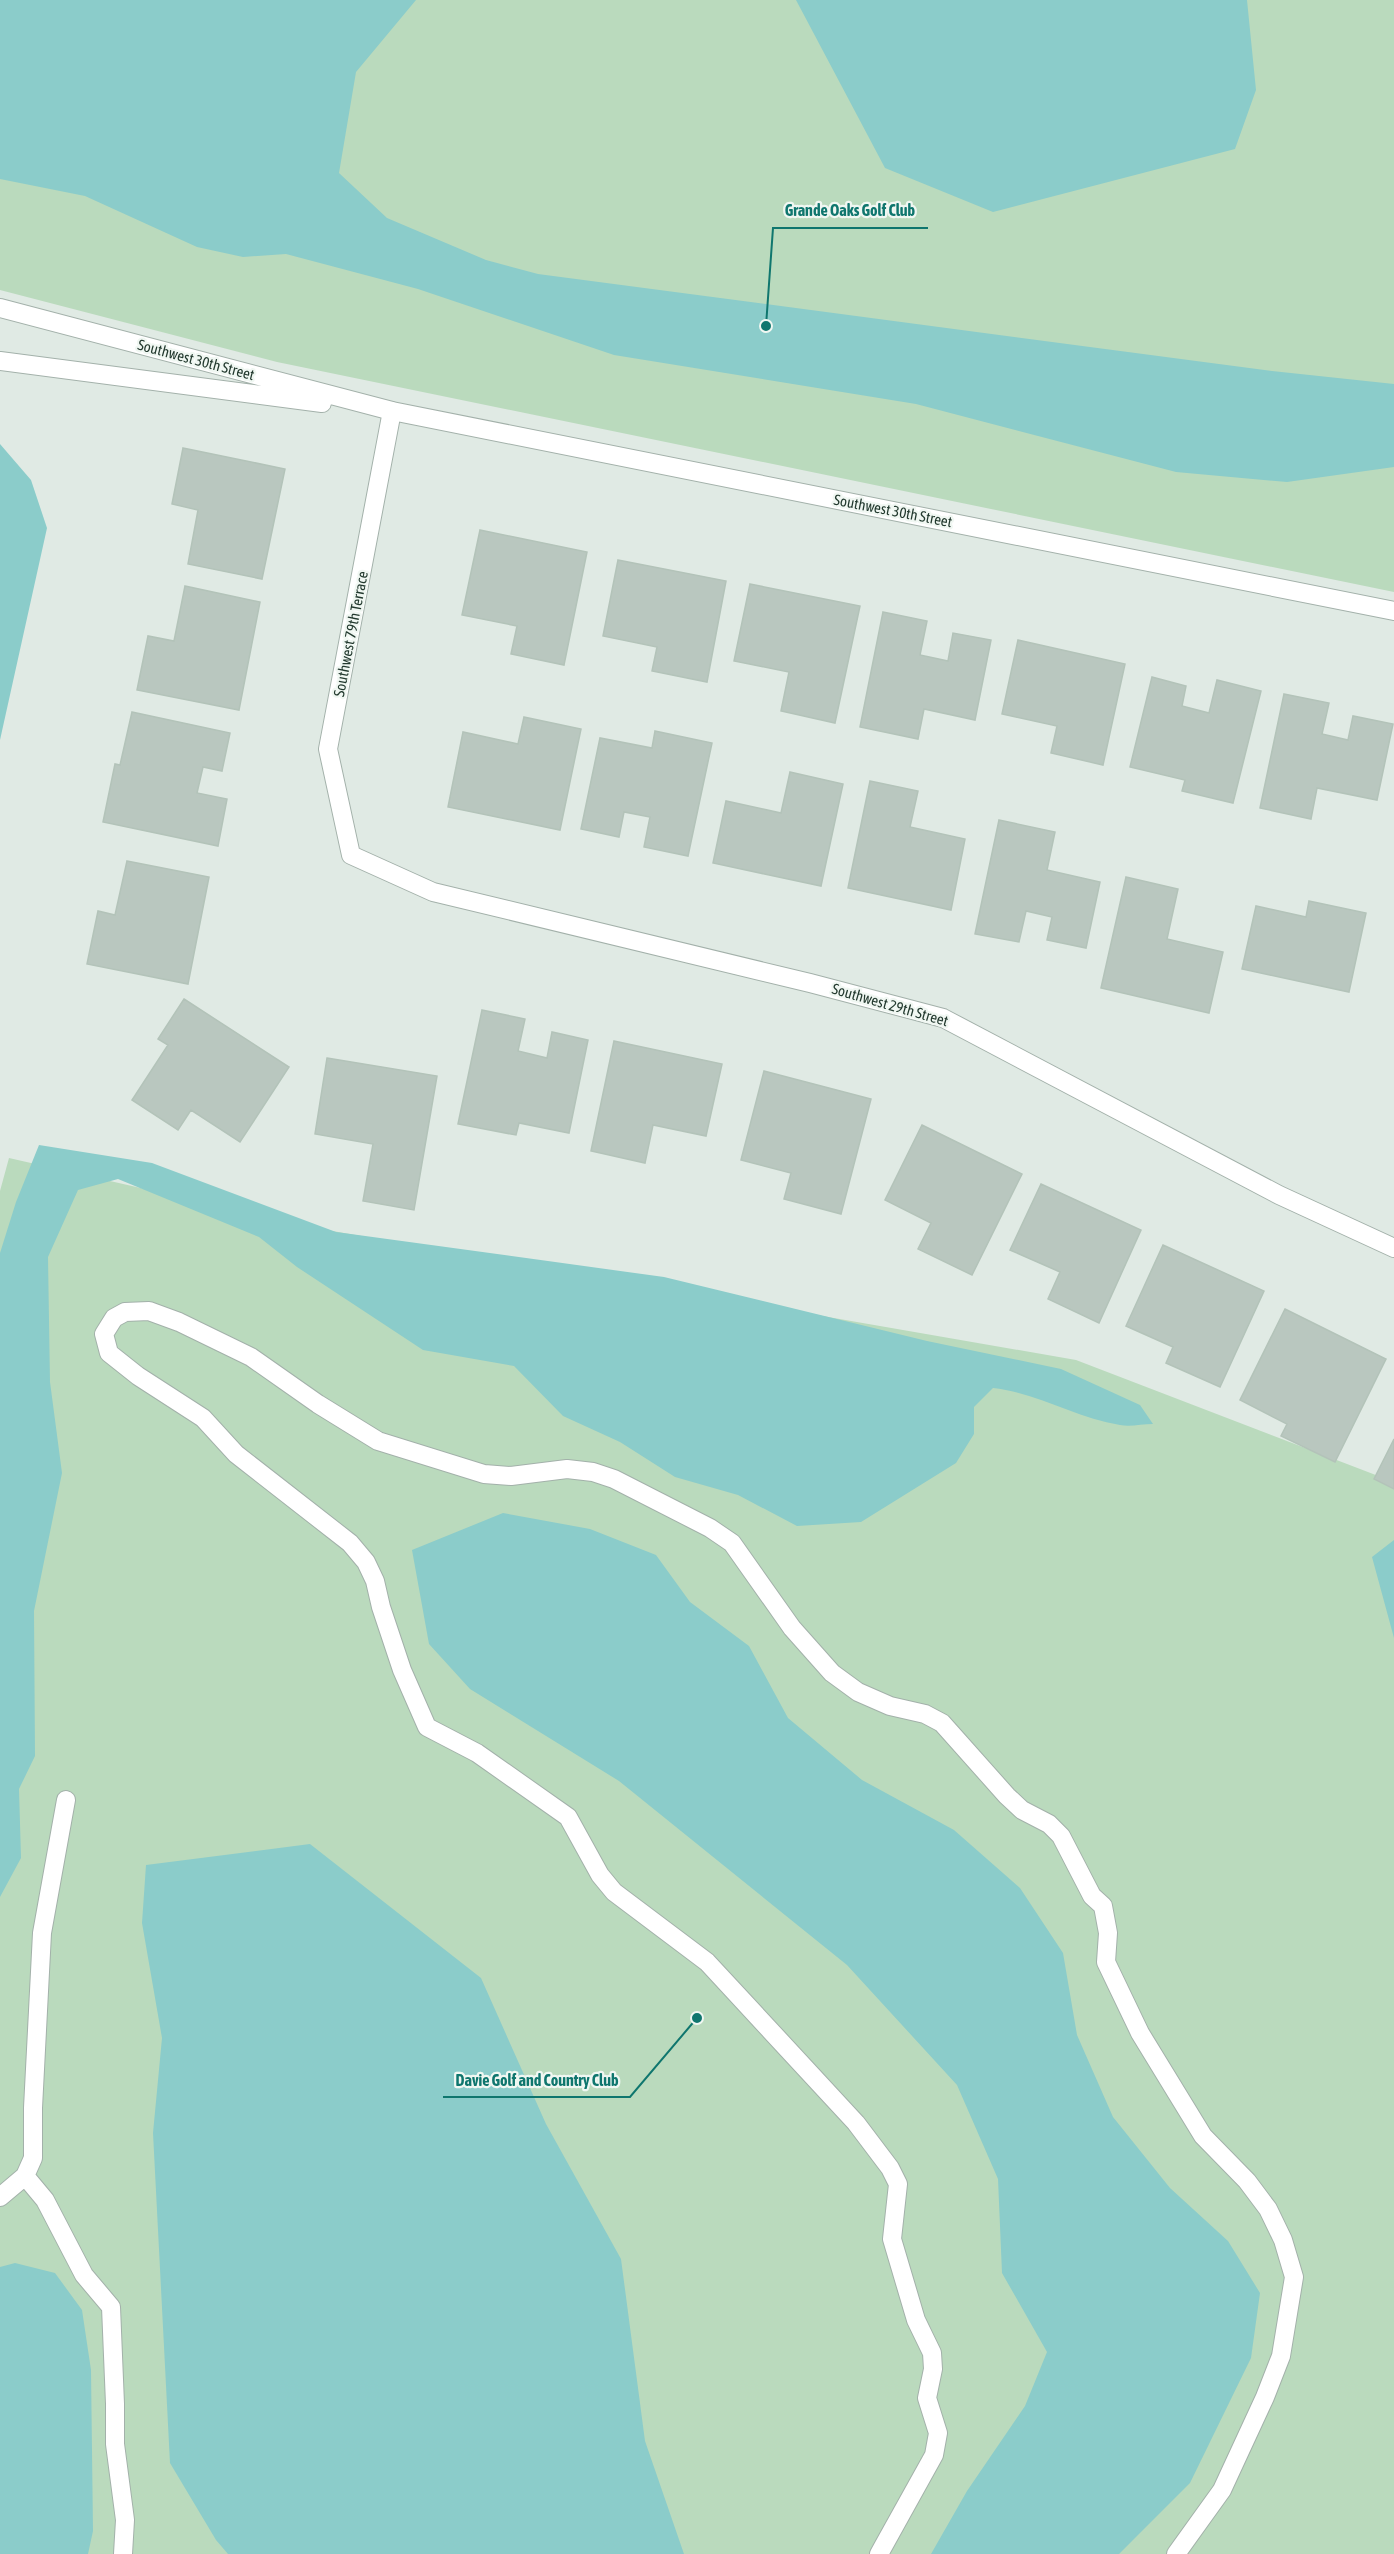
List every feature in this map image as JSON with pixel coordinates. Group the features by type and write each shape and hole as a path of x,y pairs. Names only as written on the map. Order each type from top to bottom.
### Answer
{"street":[{"name":"Southwest 30th Street","path":"0,308 392,411 1394,611"},
{"name":"Southwest 30th Street","path":"0,361 392,411"},
{"name":"Southwest 79th Terrace","path":"351,855 328,749 392,411"},
{"name":"Southwest 29th Street","path":"351,855 433,892 810,983 943,1018 1279,1195 1394,1248"},
{"path":"879,2554 934,2456 938,2433 927,2398 933,2369 933,2353 916,2320 892,2239 898,2184 890,2168 856,2123 707,1962 614,1892 600,1875 568,1817 477,1753 427,1727 402,1670 381,1607 375,1581 366,1562 350,1543 236,1454 203,1418 138,1376 109,1353 104,1334 114,1318 125,1312 149,1311 179,1322 252,1357 328,1410 378,1440 484,1474 511,1476 567,1468 592,1473 614,1479 710,1528 732,1543 792,1628 832,1673 858,1692 890,1706 925,1714 942,1723 1007,1796 1022,1810 1049,1824 1061,1836 1092,1896 1103,1906 1107,1933 1106,1962 1140,2033 1203,2136 1246,2181 1268,2209 1283,2240 1294,2277 1281,2356 1265,2397 1222,2490 1176,2554"},
{"path":"0,2197 25,2176 33,2158 34,2075 42,1933 66,1800"},
{"path":"25,2176 45,2200 84,2275 111,2307 115,2404 114,2444 124,2520 123,2554"}],"green space":[{"path":"0,0 1394,0 1394,592 277,362 0,290"},
{"path":"9,1158 321,1229 1076,1360 1394,1482 1394,2554 0,2554 0,1191"}],"water":[{"path":"0,0 416,0 356,72 339,173 387,218 486,260 538,274 1272,371 1394,384 1394,467 1287,482 1176,472 916,404 614,355 418,289 286,254 243,257 197,247 85,196 0,179"},
{"path":"796,0 1247,0 1256,90 1235,149 993,212 885,168"},
{"path":"0,444 31,480 47,528 0,740"},
{"path":"39,1145 152,1163 336,1232 664,1277 927,1341 1061,1369 1140,1405 1153,1424 1124,1426 1104,1422 1025,1395 993,1388 974,1407 974,1434 956,1463 861,1522 797,1526 738,1495 675,1477 620,1442 563,1416 514,1366 423,1350 297,1267 259,1237 118,1179 78,1190 48,1257 50,1382 62,1473 34,1611 35,1756 19,1789 21,1858 0,1897 0,1253 16,1202"},
{"path":"503,1513 590,1529 656,1555 690,1602 749,1646 788,1718 862,1780 954,1830 1020,1888 1063,1953 1077,2035 1113,2117 1170,2188 1228,2241 1260,2293 1251,2358 1190,2483 1119,2554 931,2554 967,2491 1025,2406 1047,2352 1002,2273 998,2179 957,2085 847,1965 619,1781 470,1689 429,1644 412,1550"},
{"path":"1394,1540 1394,1638 1372,1557"},
{"path":"310,1844 481,1978 546,2124 621,2259 645,2441 684,2554 228,2554 216,2540 170,2463 153,2133 162,2038 142,1923 146,1865"},
{"path":"15,2263 55,2273 82,2310 91,2370 93,2531 88,2554 0,2554 0,2267"}],"building":[{"path":"183,448 285,469 262,579 188,564 198,510 172,504"},
{"path":"480,530 587,552 564,665 511,654 517,626 462,615"},
{"path":"618,560 726,581 707,682 652,671 657,647 603,636"},
{"path":"750,584 860,606 835,723 781,711 789,672 734,661"},
{"path":"185,586 260,602 239,710 137,690 148,636 174,641"},
{"path":"883,612 927,621 920,655 948,661 953,633 991,640 975,720 924,709 918,739 860,727"},
{"path":"1018,640 1125,664 1103,765 1051,753 1057,726 1002,714"},
{"path":"1152,677 1186,686 1182,706 1209,713 1217,680 1261,691 1233,803 1182,791 1185,780 1130,767"},
{"path":"1284,694 1329,703 1322,734 1348,740 1353,716 1393,724 1377,800 1317,788 1311,819 1260,808"},
{"path":"132,712 230,733 222,771 203,767 197,793 227,799 218,846 103,822 115,764 120,765"},
{"path":"524,717 581,729 560,830 448,807 463,732 518,744"},
{"path":"655,731 712,743 688,856 644,847 650,817 624,812 619,837 581,829 600,738 652,748"},
{"path":"790,772 843,784 821,886 713,863 726,801 781,813"},
{"path":"870,781 918,791 910,827 965,839 951,910 848,888"},
{"path":"999,820 1055,832 1047,870 1100,882 1086,948 1047,940 1052,917 1026,911 1019,942 975,934"},
{"path":"127,861 209,877 188,984 87,964 98,911 115,915"},
{"path":"1126,877 1178,889 1167,939 1223,952 1209,1013 1101,988"},
{"path":"1309,901 1366,913 1349,992 1242,969 1256,906 1306,917"},
{"path":"184,999 289,1067 240,1142 191,1110 178,1130 132,1100 168,1045 158,1039"},
{"path":"482,1010 525,1019 518,1051 547,1058 552,1032 588,1040 569,1133 519,1123 516,1135 458,1124"},
{"path":"614,1041 722,1064 706,1136 653,1125 645,1163 591,1151"},
{"path":"327,1058 437,1076 414,1210 363,1201 373,1144 315,1134"},
{"path":"764,1071 871,1099 841,1214 784,1199 791,1173 741,1160"},
{"path":"922,1125 1022,1174 972,1275 918,1249 931,1223 885,1200"},
{"path":"1041,1184 1141,1230 1099,1323 1048,1299 1060,1272 1010,1250"},
{"path":"1163,1245 1264,1291 1220,1387 1166,1363 1173,1347 1126,1326"},
{"path":"1285,1309 1386,1359 1335,1462 1281,1436 1287,1424 1240,1400"},
{"path":"1394,1439 1394,1489 1374,1479"}],"place":[{"name":"Grande Oaks Golf Club","path":"766,326"},
{"name":"Davie Golf and Country Club","path":"697,2018"}]}
